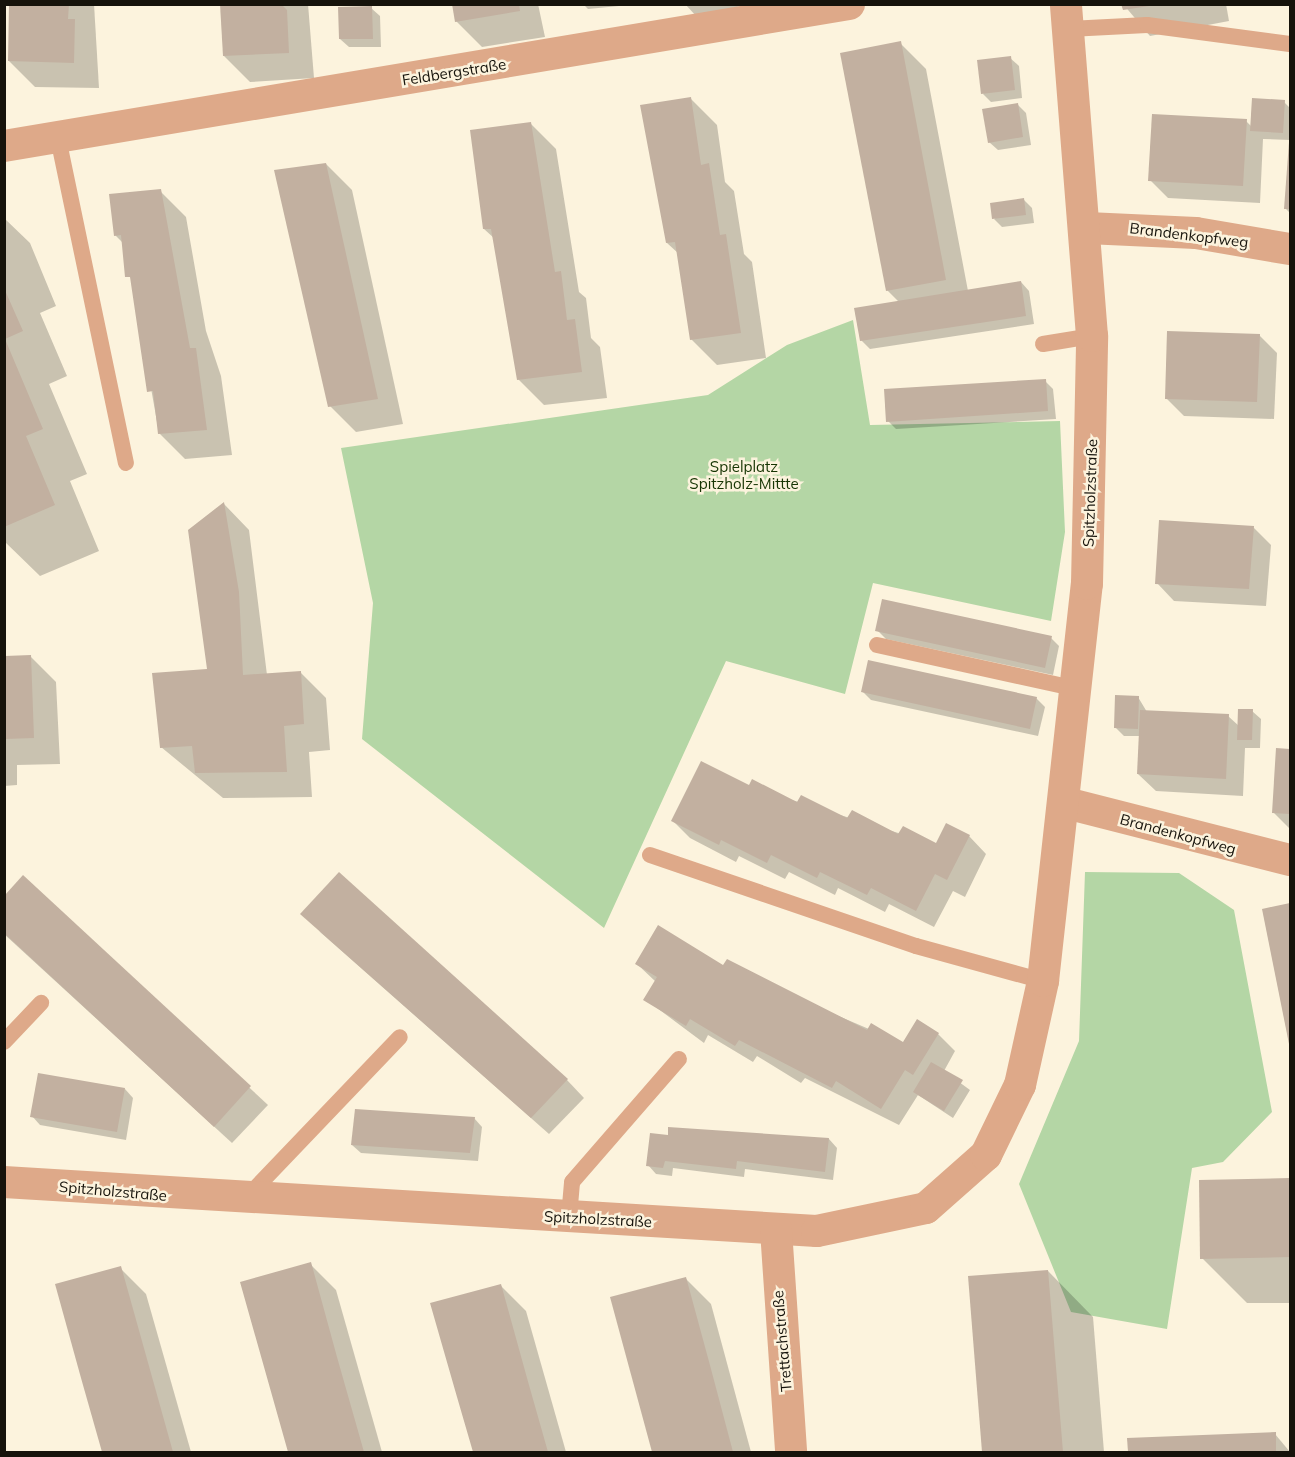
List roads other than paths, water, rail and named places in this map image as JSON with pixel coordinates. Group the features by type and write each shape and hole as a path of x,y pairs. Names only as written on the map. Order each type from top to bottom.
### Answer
{"street":[{"name":"Feldbergstraße","path":"4,146 849,4"},
{"name":"Spitzholzstraße","path":"4,1182 244,1200 776,1230 855,1227 926,1208 986,1155 1020,1085 1043,981 1066,803 1077,689 1092,468 1092,336 1087,228 1067,17"},
{"name":"Brandenkopfweg","path":"1087,228 1196,234 1290,249"},
{"name":"Brandenkopfweg","path":"1066,803 1290,860"},
{"name":"Trettachstraße","path":"776,1230 791,1452"}],"lane":[{"path":"1067,17 1290,44"},
{"path":"58,138 126,463"},
{"path":"1043,344 1092,336"},
{"path":"877,645 1077,689"},
{"path":"651,855 915,946 1043,981"},
{"path":"4,1042 41,1003"},
{"path":"244,1200 400,1037"},
{"path":"569,1217 572,1182 679,1059"}],"park label":[{"name":"Spielplatz Spitzholz-Mittte","path":"744,474"}]}
